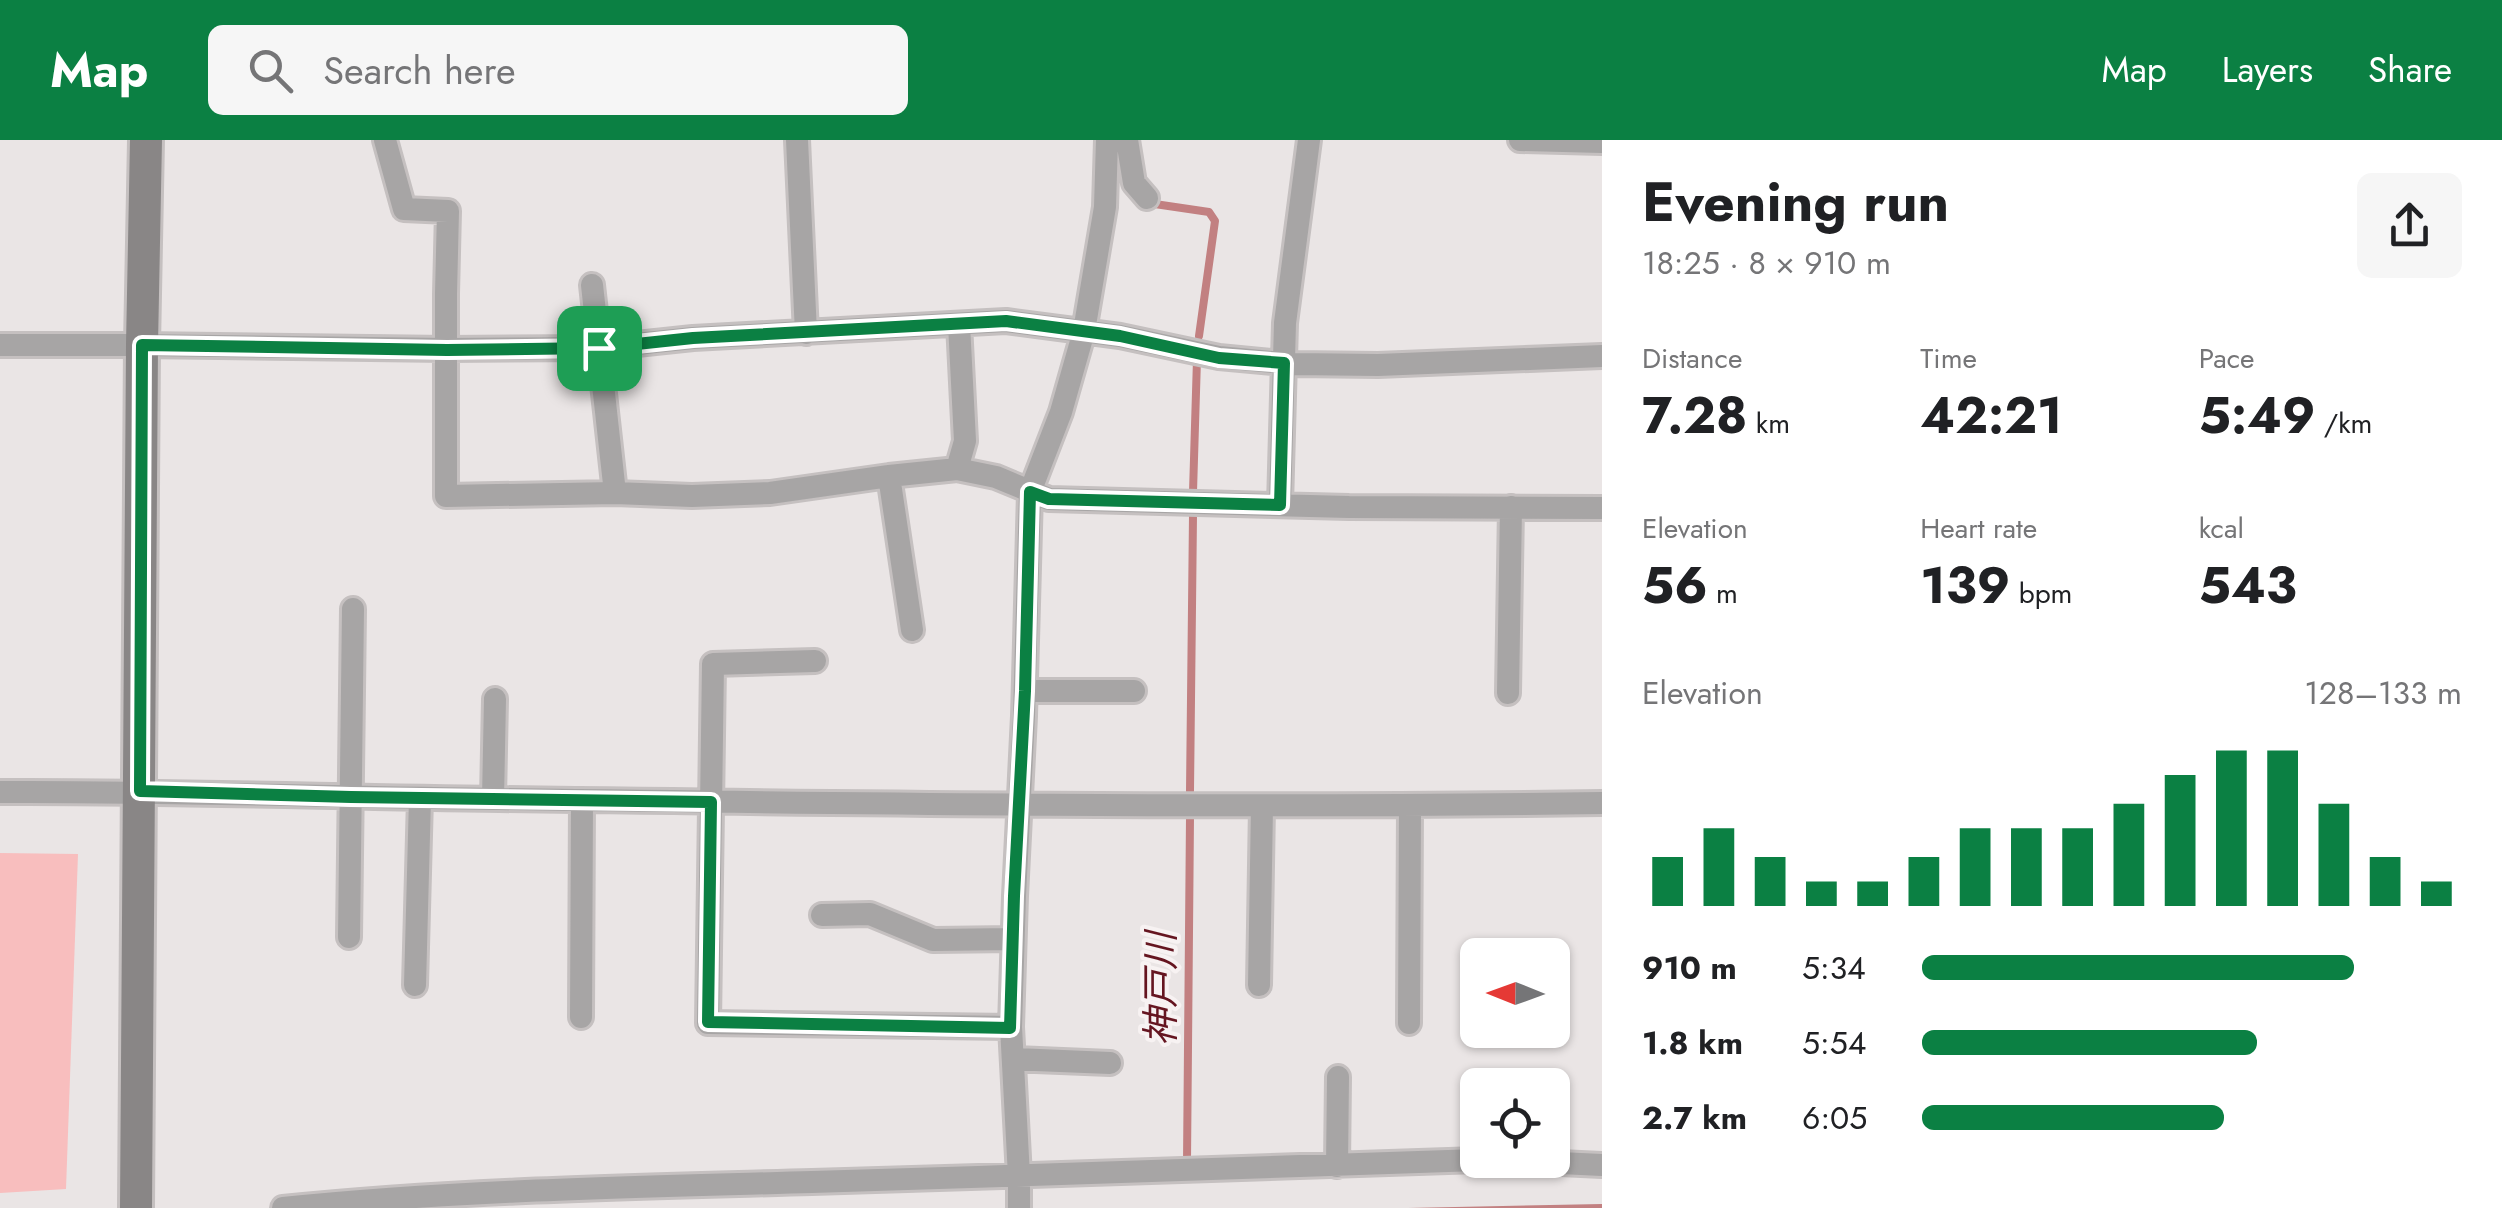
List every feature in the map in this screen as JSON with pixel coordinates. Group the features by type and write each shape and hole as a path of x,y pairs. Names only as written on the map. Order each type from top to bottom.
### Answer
{"street":[{"path":"136,1208 146,140"},
{"path":"386,140 404,209 448,210 446,496 770,493 957,470 996,477 1049,499 1602,508"},
{"path":"797,140 806,332"},
{"path":"1019,1191 1010,1028 1030,492 1061,412 1084,331 1105,207 1107,140"},
{"path":"1127,140 1134,183 1146,198"},
{"path":"1520,140 1602,142"},
{"path":"1280,505 1285,323 1305,141"},
{"path":"592,285 615,493"},
{"path":"0,345 599,348 693,338 1006,321 1084,331 1219,358 1284,363 1378,365 1602,356"},
{"path":"957,470 966,441 959,324"},
{"path":"889,476 912,630"},
{"path":"1508,693 1511,507"},
{"path":"349,937 353,608"},
{"path":"816,661 713,664 708,1022 1010,1028"},
{"path":"1025,691 1134,691"},
{"path":"494,799 495,699"},
{"path":"0,792 1020,806 1602,804"},
{"path":"415,985 420,798"},
{"path":"581,1017 582,800"},
{"path":"1259,984 1262,806"},
{"path":"1409,1022 1410,806"},
{"path":"822,915 870,914 932,940 1014,939"},
{"path":"1013,1060 1110,1062"},
{"path":"1337,1166 1338,1077"},
{"path":"283,1208 503,1193 1019,1191 1337,1166 1460,1161"},
{"path":"1570,1163 1602,1164"}],"shaded area":[{"path":"0,853 78,854 66,1189 0,1193"},
{"path":"1602,1204 1602,1208 1408,1208"}],"waterway":[{"name":"神戸川","path":"1148,203 1209,212 1215,221 1199,336"},
{"name":"神戸川","path":"1193,492 1197,359"},
{"name":"神戸川","path":"1190,791 1193,515"},
{"name":"神戸川","path":"1187,1162 1190,817"}],"route":[{"path":"1006,321 1120,336 1219,358 1284,363 1280,505 1049,499 1030,492 1010,1028 708,1022 711,802 140,791 142,345 599,348 693,338 1006,321"}]}
